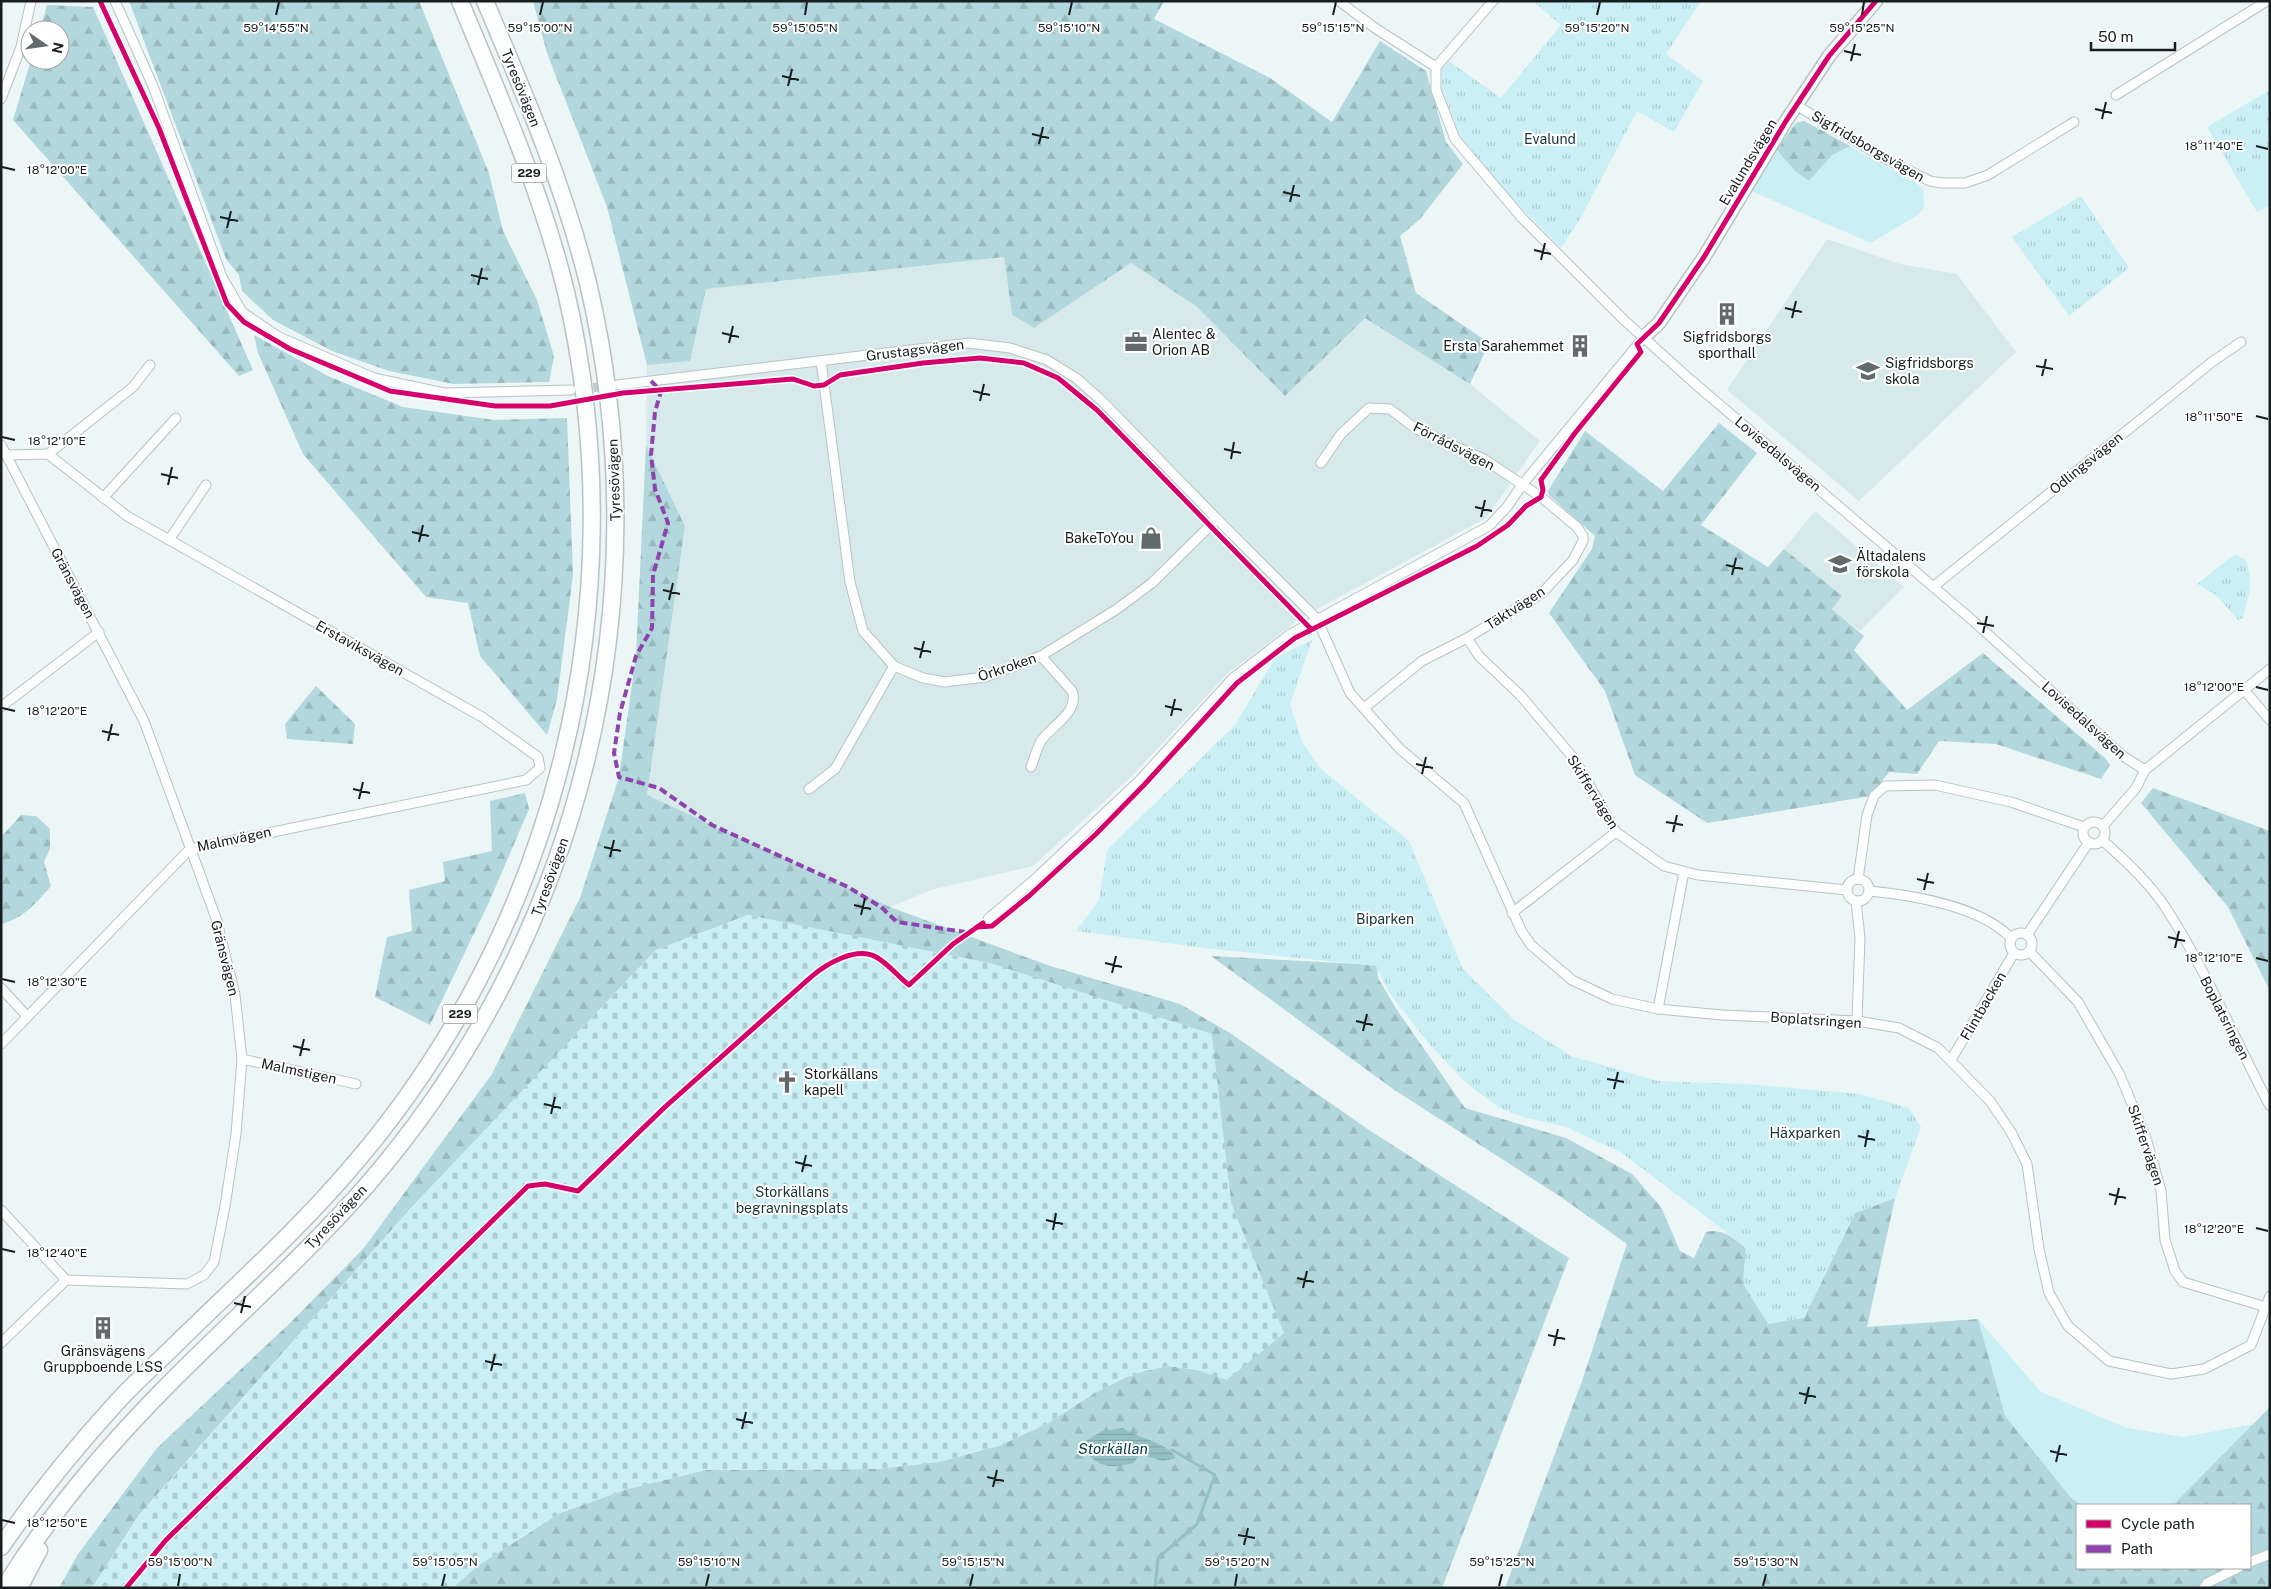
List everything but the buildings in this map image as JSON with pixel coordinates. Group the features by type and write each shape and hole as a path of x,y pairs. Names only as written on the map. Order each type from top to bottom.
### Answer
{"highway":[{"name":"Tyresövägen","path":"1,1548 53,1476 119,1399 308,1215 389,1122 453,1027 491,956 526,877 554,794 574,712 588,619 592,534 589,430 575,333 553,244 520,149 460,1"},
{"name":"Tyresövägen","path":"4,1588 22,1558 71,1492 117,1438 164,1389 328,1228 405,1140 452,1072 490,1010 512,966 548,883 577,798 598,713 613,596 616,492 608,394 598,329 575,234 555,172 485,1"},
{"path":"19,1588 71,1492"}],"street":[{"path":"1,99 21,47 31,1"},
{"path":"115,1 153,86 222,276 242,312 279,338 374,378 444,393 571,390"},
{"path":"1339,1 1375,28 1436,67 1447,52 1494,1"},
{"name":"Evalundsvägen","path":"1644,338 1659,323 1704,257 1796,105 1829,56 1876,1"},
{"path":"2116,95 2267,1"},
{"name":"Lovisedalsvägen","path":"1436,67 1436,90 1455,139 1522,218 1624,320 1693,382 1933,587 2102,738 2123,756 2145,770"},
{"name":"Sigfridsborgsvägen","path":"1796,105 1897,164 1930,181 1942,183 1965,183 1988,175 2074,122"},
{"path":"988,919 1030,884 1140,780 1232,678 1289,635 1488,526 1507,507 1522,485 1644,338"},
{"name":"Odlingsvägen","path":"1933,587 2212,362 2241,342"},
{"name":"Grustagsvägen","path":"617,385 970,343 1010,348 1047,360 1076,378 1102,400 1217,520 1317,619"},
{"name":"Örkroken","path":"821,361 850,582 863,631 894,666 923,678 945,682 985,677 1041,656 1117,609 1152,583 1217,520"},
{"path":"6,455 48,454 133,387 150,365"},
{"name":"Förrådsvägen","path":"1322,463 1341,434 1369,408 1390,409 1416,429 1484,459 1522,485"},
{"path":"103,498 176,418"},
{"name":"Gränsvägen","path":"1,445 144,721 217,921 233,986 242,1059 236,1134 226,1206 212,1266 198,1279 188,1284 66,1280"},
{"name":"Erstaviksvägen","path":"48,454 127,516 482,717 538,756 540,768"},
{"path":"169,540 206,484"},
{"name":"Täktvägen","path":"1364,708 1422,661 1467,638 1542,593 1573,560 1583,541 1583,536 1576,527 1522,485"},
{"name":"Boplatsringen","path":"1317,619 1350,693 1400,749 1464,803 1512,913 1531,945 1572,980 1612,999 1658,1009 1722,1015 1857,1021 1899,1028 1938,1048 1990,1101 2011,1132 2027,1164 2039,1249 2050,1293 2068,1326 2109,1361 2170,1374 2204,1370 2251,1345 2270,1296"},
{"path":"1,707 99,632"},
{"name":"Skiffervägen","path":"1467,638 1480,656 1521,696 1575,760 1616,832 1664,866 1698,876 1847,890"},
{"path":"1031,766 1041,741 1072,707 1075,699 1072,691 1041,656"},
{"path":"809,790 835,769 894,666"},
{"path":"2103,826 2136,788 2145,770 2270,669"},
{"path":"2244,690 2270,720"},
{"name":"Malmvägen","path":"1,1044 190,848 526,780 540,768"},
{"path":"1858,879 1867,815 1874,796 1885,786 1935,784 2011,802 2084,827 2094,822 2103,826"},
{"path":"2084,827 2084,836 2088,842 2096,843 2102,840 2105,834 2103,826"},
{"path":"1512,913 1616,832"},
{"name":"Boplatsringen","path":"2102,840 2128,863 2169,912 2216,998 2270,1106"},
{"path":"2027,935 2088,842"},
{"path":"1658,1009 1684,872"},
{"path":"1858,879 1864,881 1869,891 1863,899 1856,900 1850,897 1847,890 1851,882 1858,879"},
{"path":"1869,891 1910,895 1952,907 1989,922 2011,938"},
{"path":"1856,900 1860,938 1857,1021"},
{"path":"2016,933 2027,935 2031,941 2029,951 2022,954 2014,953 2010,948 2011,938 2016,933"},
{"name":"Skiffervägen","path":"2029,951 2078,1002 2120,1075 2146,1138 2161,1191 2165,1240 2175,1271 2184,1282 2266,1307"},
{"name":"Flintbacken","path":"1951,1060 2014,953"},
{"path":"1,988 27,1016"},
{"name":"Malmstigen","path":"242,1059 356,1084"},
{"path":"1,1210 66,1280 1,1343"},
{"path":"2251,1562 2270,1554"},
{"path":"2204,1588 2207,1584 2236,1569"}],"shaded area":[{"name":"Sigfridsborgs skola","path":"1827,239 1900,264 1957,274 2016,352 1859,501 1727,390"},
{"path":"1004,257 1012,315 1034,328 1131,263 1196,306 1285,396 1365,317 1470,384 1540,441 1486,518 1304,616 1228,673 1132,776 1033,866 931,890 890,907 647,795 685,526 646,445 647,365 690,360 706,289"},
{"name":"Ältadalens förskola","path":"1815,511 1904,587 1860,631 1832,609 1841,596 1784,549"}],"green space":[{"path":"129,1 419,1 489,173 503,231 537,300 554,356 549,382 454,384 389,371 332,351 273,320 242,291 239,275 226,259"},
{"path":"533,1 1164,1 1154,19 1270,78 1332,122 1380,41 1426,71 1446,142 1463,164 1420,219 1400,236 1416,293 1489,343 1470,384 1365,318 1285,396 1196,306 1131,263 1034,328 1012,315 1004,257 706,289 690,361 647,365 607,207 547,53"},
{"name":"Evalund","path":"1533,1 1701,1 1666,54 1703,81 1674,132 1637,111 1580,219 1561,248 1503,189 1460,136 1442,89 1442,68 1449,61 1501,98 1561,25"},
{"path":"47,5 93,7 253,370 239,376 13,120 28,70 70,70 70,20 43,20"},
{"path":"2270,90 2270,161 2238,180 2207,127"},
{"path":"1804,121 1919,185 1923,189 1924,208 1919,214 1871,243 1751,191 1787,133 1796,123"},
{"path":"1804,121 1850,146 1832,155 1809,181 1795,171 1777,150 1796,123"},
{"path":"2270,161 2270,205 2257,212 2238,180"},
{"path":"2081,196 2129,268 2069,316 2012,237"},
{"path":"254,335 328,376 403,407 494,420 567,418 573,575 557,699 547,735 480,656 468,603 426,597 303,454 258,353"},
{"path":"1719,423 1757,453 1701,525 1768,567 1784,549 1842,596 1832,609 1864,636 1854,650 1907,710 1983,653 2105,758 2110,765 2101,779 1996,744 1939,741 1917,774 1889,772 1871,796 1707,823 1635,775 1605,691 1549,613 1592,549 1595,536 1549,495 1548,491 1585,431 1663,491"},
{"path":"646,445 685,526 647,795 890,907 1050,966 1180,1004 1230,1033 1369,1130 1569,1258 1442,1588 453,1588 477,1566 560,1513 627,1489 706,1470 876,1469 939,1462 1001,1445 1048,1423 1093,1394 1124,1378 1145,1371 1168,1366 1197,1370 1227,1379 1283,1333 1231,1203 1211,1034 748,915 656,950 411,1208 139,1515 92,1588 59,1588 78,1554 157,1448 290,1323 363,1249 492,1074 580,898 619,777 636,656","holes":["1123,1428 1162,1461 1139,1454"]},
{"path":"2235,554 2246,560 2250,577 2249,596 2243,618 2238,620 2216,595 2197,584"},
{"path":"1312,640 1290,704 1302,742 1320,768 1409,841 1463,969 1513,1019 1571,1056 1658,1081 1745,1084 1860,1094 1909,1108 1921,1127 1895,1198 1855,1213 1804,1318 1768,1324 1743,1284 1746,1247 1622,1153 1566,1127 1523,1117 1500,1108 1466,1083 1430,1045 1411,1021 1389,992 1376,966 1213,949 1076,931 1099,900 1107,850 1235,725 1275,658"},
{"path":"316,686 355,724 353,744 287,739 285,724"},
{"path":"2153,788 2270,831 2270,991 2228,907 2141,803"},
{"path":"525,793 529,809 490,900 430,1025 375,997 387,937 412,931 409,890 445,881 443,862 492,851 490,801"},
{"path":"21,815 36,816 50,829 50,849 44,862 51,886 23,914 1,924 1,837"},
{"name":"Storkällans begravningsplats","path":"748,915 990,963 1212,1034 1231,1203 1284,1333 1227,1380 1197,1370 1168,1366 1145,1371 1124,1378 1093,1394 1048,1423 1001,1445 939,1462 876,1469 706,1470 627,1489 560,1513 477,1566 453,1588 92,1588 139,1516 411,1208 656,950"},
{"path":"1211,956 1377,965 1378,978 1397,1010 1465,1108 1566,1138 1632,1174 1661,1207 1680,1251 1694,1258 1706,1232 1718,1231 1728,1235 1746,1248 1743,1284 1804,1318 1855,1213 1895,1198 1867,1327 1978,1319 2005,1416 2071,1498 2080,1504 2076,1504 2076,1569 2251,1569 2251,1504 2174,1504 2270,1407 2270,1588 1505,1588 1582,1381 1627,1244 1561,1197 1393,1089"},
{"path":"1978,1319 2041,1392 2127,1428 2184,1437 2254,1424 2174,1504 2080,1504 2071,1498 2004,1416"}],"water":[{"name":"Storkällan","path":"1123,1428 1159,1444 1176,1458 1162,1461 1139,1454 1134,1463 1109,1466 1098,1462 1078,1446 1102,1431"}],"waterway":[{"path":"1155,1588 1158,1558 1197,1524 1215,1475 1172,1450"}],"tunnel":[{"path":"580,389 609,386"}],"marked path":[{"path":"651,381 661,391 655,412 651,455 655,489 668,523 653,575 652,628 636,656 620,713 614,753 619,777 659,788 712,825 848,887 881,907 897,922 965,932"}],"cycle path":[{"path":"100,1 159,128 227,304 244,322 290,349 390,391 495,406 550,406 623,393 793,379 814,386 824,385 840,375 923,363 980,358 1024,363 1058,378 1097,410 1311,629"},
{"path":"977,927 992,926 1029,896 1096,834 1144,785 1237,683 1295,638 1477,546 1508,525 1526,506 1541,497 1543,490 1541,480 1575,433 1641,352 1637,344 1659,323 1704,257 1786,121 1829,56 1876,1"},
{"path":"126,1588 166,1540 528,1186 545,1184 578,1191 665,1107 811,977 833,962 851,955 868,954 881,960 909,985 953,944 983,923"}],"place":[{"name":"Sigfridsborgs sporthall","path":"1727,314"},
{"name":"Alentec & Orion AB","path":"1136,342"},
{"name":"Ersta Sarahemmet","path":"1580,346"},
{"name":"Sigfridsborgs skola","path":"1868,371"},
{"name":"BakeToYou","path":"1151,538"},
{"name":"Ältadalens förskola","path":"1840,564"},
{"name":"Storkällans kapell","path":"787,1082"},
{"name":"Gränsvägens Gruppboende LSS","path":"103,1328"}],"park label":[{"name":"Biparken","path":"1385,919"},
{"name":"Häxparken","path":"1805,1133"}]}
